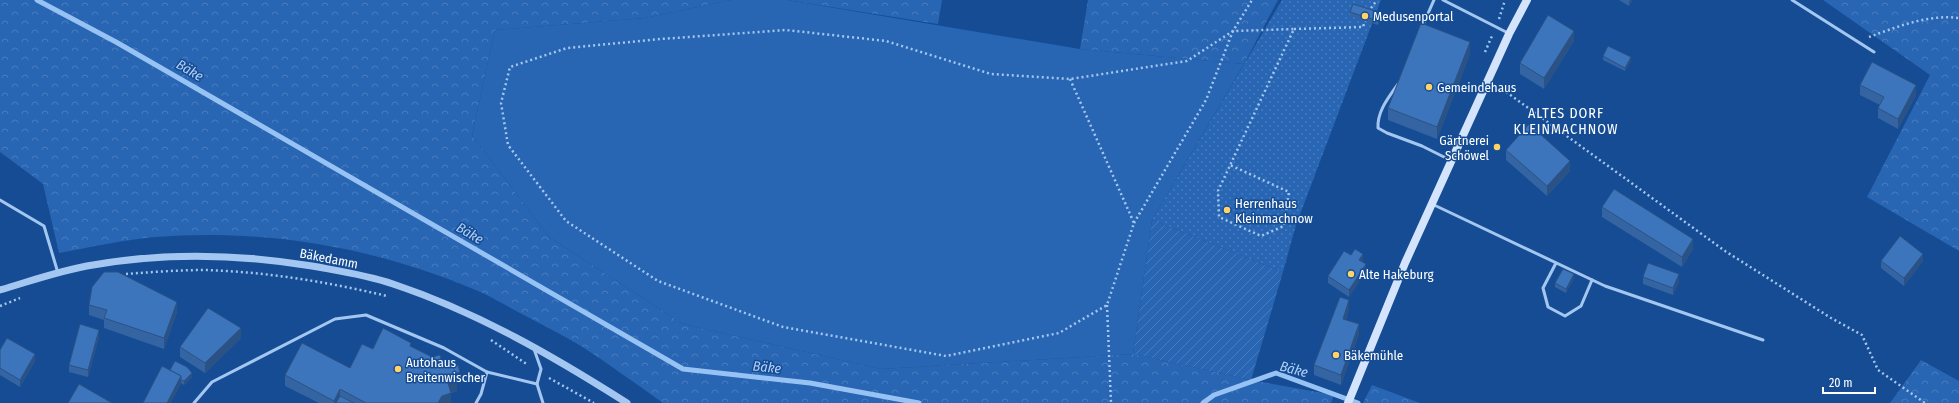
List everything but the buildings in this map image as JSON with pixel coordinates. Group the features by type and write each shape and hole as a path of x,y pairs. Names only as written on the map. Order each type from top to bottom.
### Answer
{"main road":[{"path":"1349,400 1432,204 1488,79 1527,0"}],"street":[{"name":"Bäkedamm","path":"0,290 58,273 93,265 136,259 181,256 231,256 287,262 336,270 392,283 435,299 485,321 534,347 627,403"}],"lane":[{"path":"1420,33 1434,0"},
{"path":"1443,0 1509,34"},
{"path":"1792,0 1874,52"},
{"path":"1402,76 1384,105 1378,121 1378,128 1387,133 1422,146 1452,161"},
{"path":"0,200 44,226 58,273"},
{"path":"1432,204 1605,286 1763,340"},
{"path":"1556,263 1543,288 1548,307 1565,316 1581,306 1592,280"},
{"path":"194,403 212,382 335,319 366,315 444,348 487,372 537,384"},
{"path":"534,347 541,368 537,384 543,403"},
{"path":"476,403 481,394 487,372"}],"path":[{"path":"1111,403 1107,305 1134,224 1206,100 1233,31 1252,0"},
{"path":"1368,12 1377,0"},
{"path":"1502,12 1505,0"},
{"path":"1856,41 1909,24 1945,16 1959,18"},
{"path":"1107,305 1059,333 946,356 783,327 658,281 566,221 508,146 501,103 510,68 567,48 661,39 786,30 886,41 991,74 1070,79 1187,61 1233,31 1363,27 1365,21"},
{"path":"1230,165 1289,192 1284,226 1261,236 1219,217 1218,191 1230,165 1294,29"},
{"path":"1070,79 1134,224"},
{"path":"1488,79 1725,251 1831,318 1862,335 1878,370 1925,403"},
{"path":"124,274 205,270 262,274 339,285 390,297"},
{"path":"0,306 26,296"},
{"path":"485,336 540,372 594,403"}],"green space":[{"path":"0,0 731,0 645,18 495,30 472,135 549,237 683,324 881,369 1133,354 1251,380 1334,395 1331,403 663,403 581,346 478,291 401,263 361,253 320,244 279,239 196,235 143,238 59,253 43,184 0,152"},
{"path":"731,0 787,0 1080,49 1244,64 1152,220 1133,354 881,369 683,324 549,237 472,135 495,30 645,18"},
{"path":"787,0 942,0 938,24"},
{"path":"1088,0 1278,0 1244,64 1080,49"},
{"path":"1282,0 1381,0 1296,225 1283,272 1152,220"},
{"path":"1823,0 1959,0 1959,251 1867,197 1930,75"},
{"path":"1152,220 1283,272 1251,380 1133,354"},
{"path":"1921,360 1959,381 1959,403 1890,403"},
{"path":"1372,385 1420,403 1363,403"}],"waterway":[{"name":"Bäke","path":"37,0 116,42 683,369 810,383 919,403"},
{"name":"Bäke","path":"1203,403 1214,395 1276,373 1358,403"}],"place":[{"name":"Medusenportal","path":"1365,16"},
{"name":"Gemeindehaus","path":"1429,87"},
{"name":"Gärtnerei Schöwel","path":"1497,147"},
{"name":"Herrenhaus Kleinmachnow","path":"1227,210"},
{"name":"Alte Hakeburg","path":"1351,274"},
{"name":"Bäkemühle","path":"1336,355"},
{"name":"Autohaus Breitenwischer","path":"398,369"}],"district":[{"name":"ALTES DORF KLEINMACHNOW","path":"1566,122"}]}
